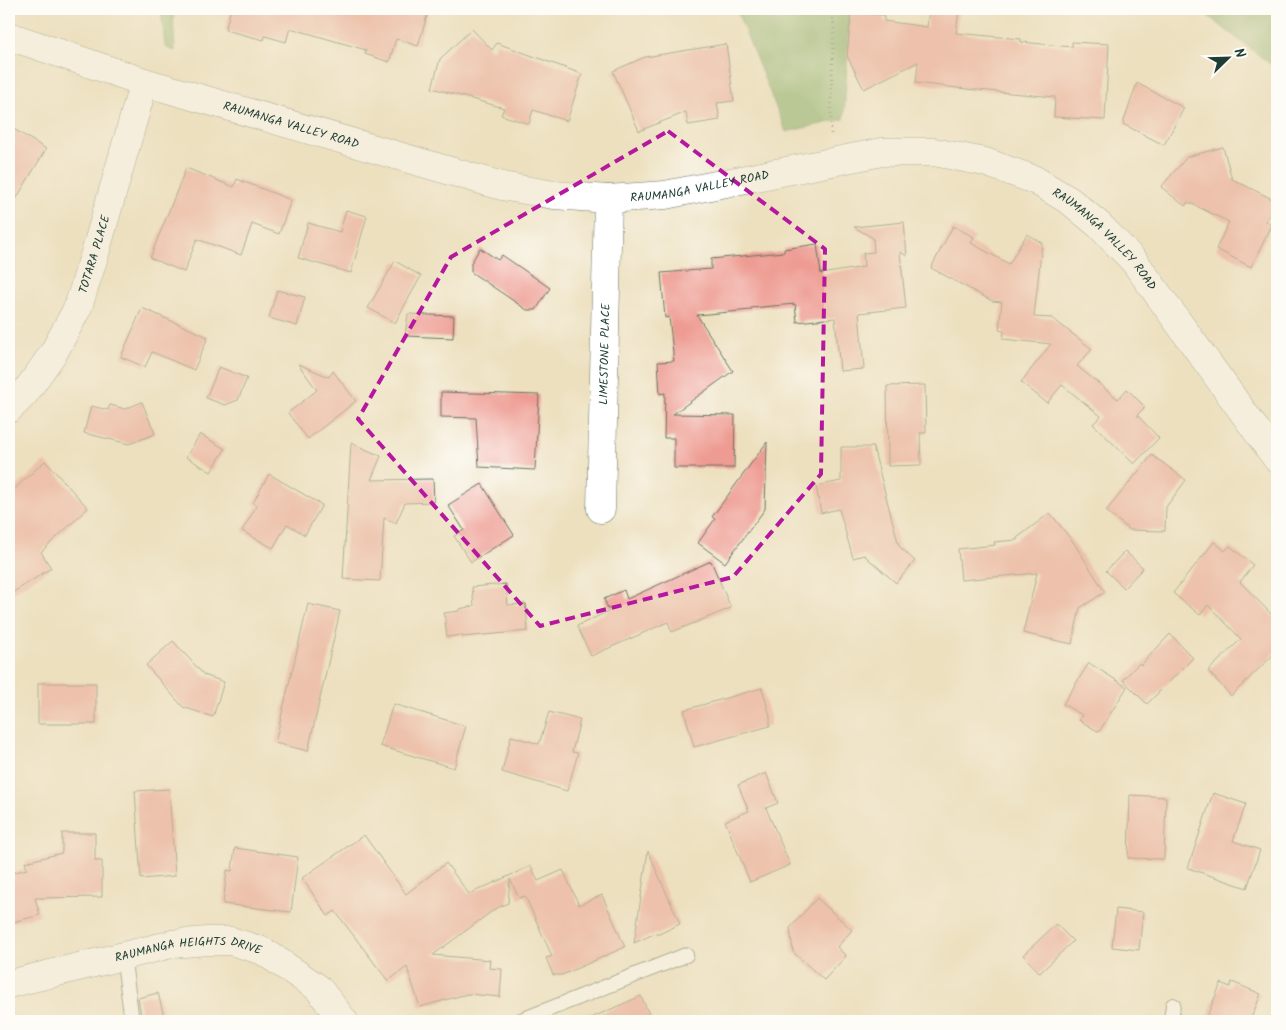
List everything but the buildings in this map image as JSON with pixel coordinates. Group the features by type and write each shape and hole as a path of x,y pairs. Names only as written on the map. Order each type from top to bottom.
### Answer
{"street":[{"name":"RAUMANGA VALLEY ROAD","path":"9,36 144,82 502,186 554,195 608,200 665,196 882,152 934,152 985,162 1035,180 1070,201 1100,224 1134,261 1277,459"},
{"name":"TOTARA PLACE","path":"9,409 25,393 54,352 78,307 144,82"},
{"name":"LIMESTONE PLACE","path":"601,509 608,200"},
{"name":"RAUMANGA HEIGHTS DRIVE","path":"9,984 172,944 231,941 263,950 318,988 344,1021"}],"lane":[{"path":"123,955 132,1021"},
{"path":"519,1021 686,955"},
{"path":"1171,1021 1173,1004"}],"path":[{"path":"832,9 834,28 831,94 832,162"}],"highlighted area":[{"path":"668,131 825,249 821,474 733,577 540,626 358,419 451,257"}],"green space":[{"path":"161,9 173,9 175,51 165,47"},
{"path":"736,9 850,9 844,119 786,132"},
{"path":"1199,9 1277,9 1277,69"}]}
